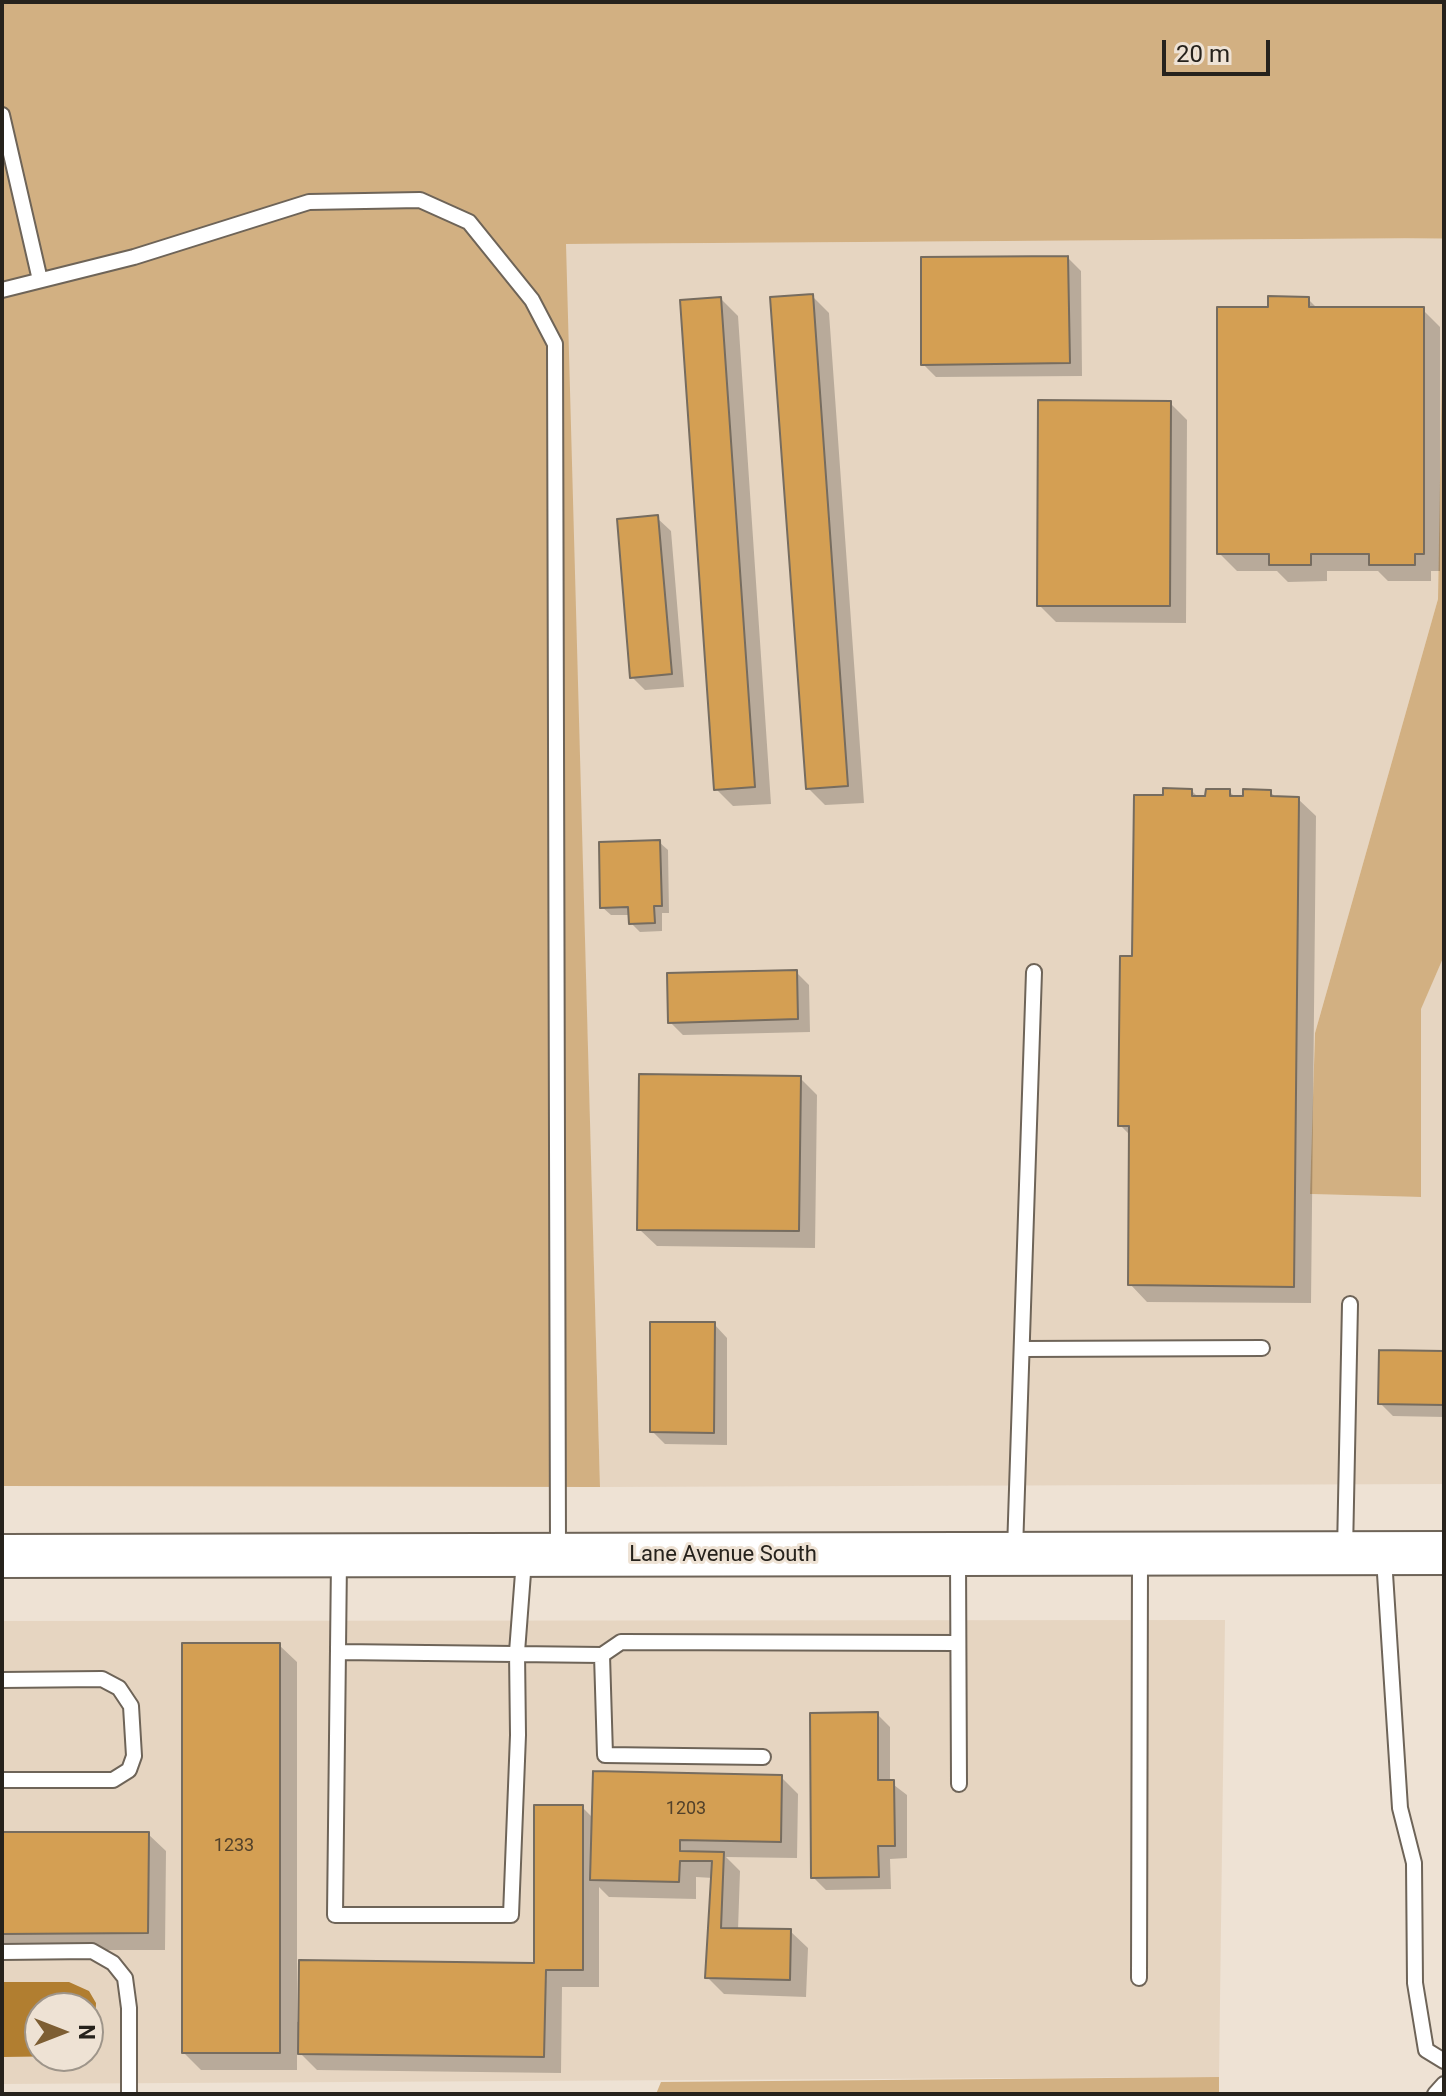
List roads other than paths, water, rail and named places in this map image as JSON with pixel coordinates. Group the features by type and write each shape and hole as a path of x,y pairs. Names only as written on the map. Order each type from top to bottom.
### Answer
{"main road":[{"name":"Lane Avenue South","path":"2,1556 1444,1553"}],"lane":[{"path":"2,115 40,280"},
{"path":"2,290 134,257 309,202 420,200 469,222 532,300 555,344 558,477 541,1555 517,1652 518,1735 511,1915 335,1915 339,1555"},
{"path":"1015,1554 1034,972"},
{"path":"1350,1304 1364,1553 1400,1808 1414,1863 1415,1983 1426,2050 1444,2061"},
{"path":"1023,1349 1262,1348"},
{"path":"1139,1978 1140,1554"},
{"path":"958,1555 959,1784"},
{"path":"339,1652 602,1655 621,1642 958,1643"},
{"path":"602,1655 605,1755 763,1757"},
{"path":"2,1680 102,1679 119,1688 131,1706 134,1756 129,1770 113,1780 2,1780"},
{"path":"2,1952 92,1951 113,1963 125,1978 129,2008 129,2094"},
{"path":"1435,2094 1444,2084"}]}
